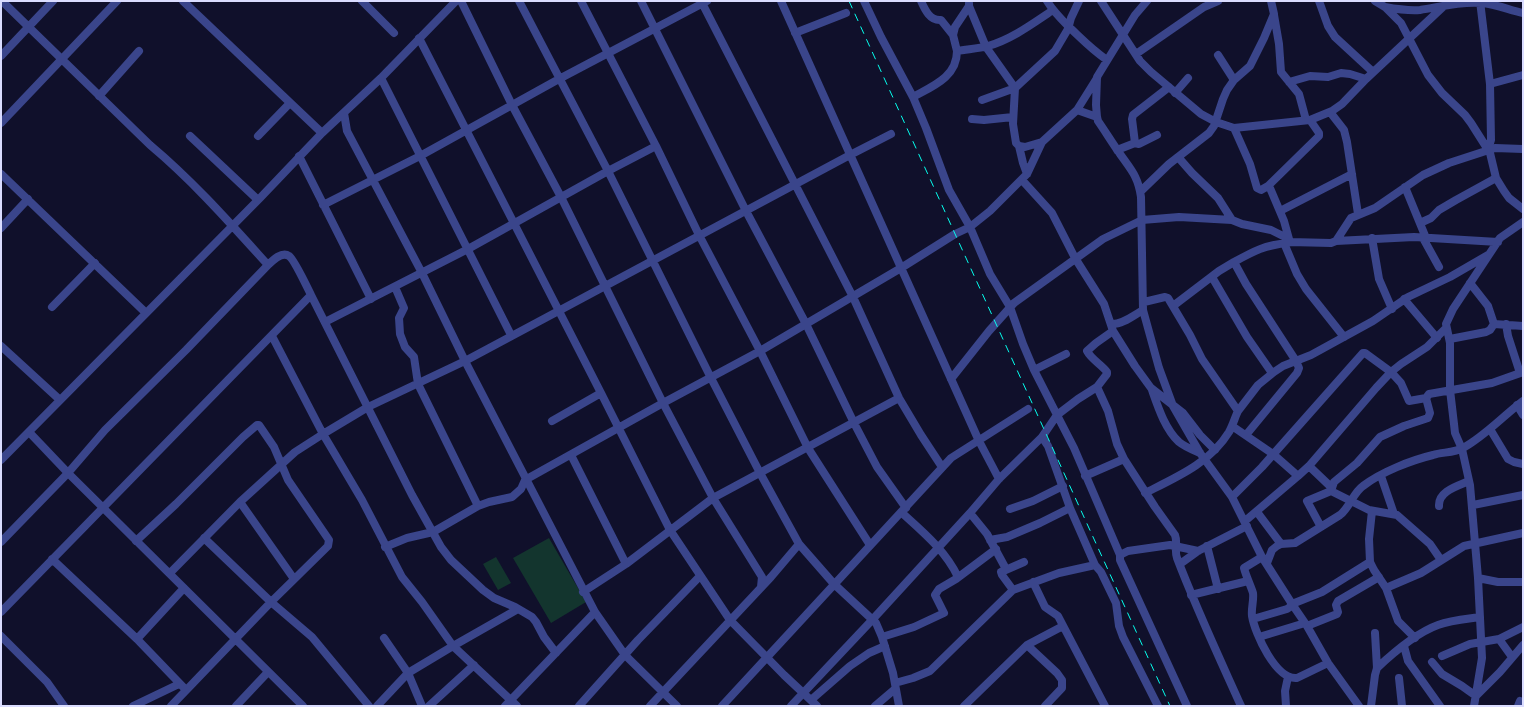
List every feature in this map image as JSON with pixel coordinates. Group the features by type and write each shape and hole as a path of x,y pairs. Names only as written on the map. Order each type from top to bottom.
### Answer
{"street":[{"path":"2,1 150,145 170,162 233,225 268,265"},
{"path":"1,56 54,1"},
{"path":"1,123 117,1"},
{"path":"184,1 322,133"},
{"path":"362,1 394,33"},
{"path":"1,460 258,200 299,156 381,78 456,1"},
{"path":"461,1 512,105 606,286 663,403 713,498 762,577 761,587"},
{"path":"519,1 608,171 760,474 799,544 834,584 873,619 885,646 899,706"},
{"path":"581,1 808,448 870,545"},
{"path":"641,1 877,467 904,510 939,547 958,577"},
{"path":"781,1 979,441 999,479"},
{"path":"864,1 913,97 948,190 970,227 990,274 1010,307 1034,370 1074,448 1120,555 1120,560 1186,706"},
{"path":"913,97 941,82 950,73 955,65 957,51 953,35 941,20 934,19 929,15 921,1"},
{"path":"1047,1 1053,10 1091,49 1107,60"},
{"path":"982,100 1015,88 1055,51 1069,26 1079,1"},
{"path":"1101,1 1140,61 1201,114 1216,122 1234,128 1308,120 1330,112 1342,104 1373,72 1445,5"},
{"path":"385,547 407,538 433,532 478,506 512,497 521,489 526,480 760,351 853,297 955,234 970,227 990,211 1025,177 1042,142 1077,110 1123,35 1147,1"},
{"path":"1136,54 1209,3 1218,1"},
{"path":"1234,128 1250,164 1257,188 1261,190 1268,186 1319,136 1319,133 1308,120 1299,94 1281,72 1279,44 1271,1"},
{"path":"1319,1 1328,26 1335,37 1373,72"},
{"path":"1375,1 1385,7 1401,23 1428,75 1435,85 1466,115 1488,149 1496,178 1510,198 1523,208"},
{"path":"323,205 374,181 703,2 794,185 853,297 899,398 942,467"},
{"path":"1385,7 1418,10 1445,5 1481,2 1523,13"},
{"path":"1481,2 1490,84 1491,140 1488,149"},
{"path":"953,35 969,4"},
{"path":"969,4 986,47 1015,88 1013,117 1016,143 1019,146 1025,177 1052,213 1075,258 1104,304 1112,328 1151,388 1160,411 1170,429 1180,442 1200,453"},
{"path":"957,51 986,47 1021,32 1053,10"},
{"path":"795,33 846,13"},
{"path":"1141,191 1178,157 1209,133 1216,122 1223,99 1234,80 1250,66 1274,14"},
{"path":"419,38 670,530 730,620 814,703 859,659 885,646"},
{"path":"99,96 139,51"},
{"path":"1218,56 1234,80"},
{"path":"1289,82 1310,76 1328,77 1341,73 1366,79"},
{"path":"1490,84 1523,75"},
{"path":"1097,77 1097,118 1117,150 1134,172 1140,184 1144,306 1159,368 1173,406 1200,453 1232,497 1264,560 1306,624 1328,663 1359,706"},
{"path":"381,78 511,335"},
{"path":"1135,143 1133,116 1188,78"},
{"path":"258,136 290,103"},
{"path":"1077,110 1097,118"},
{"path":"1330,112 1344,130 1358,214"},
{"path":"344,113 347,131 422,273 594,612 625,655 677,706"},
{"path":"972,119 984,120 1013,117"},
{"path":"330,126 347,131"},
{"path":"170,574 240,502 295,452 323,434 368,407 465,361 890,134"},
{"path":"1117,150 1135,143 1139,144 1157,135"},
{"path":"190,136 258,200"},
{"path":"1019,146 1024,147 1042,142"},
{"path":"325,322 468,249 656,146"},
{"path":"1336,241 1351,218 1375,208 1423,175 1488,149 1523,149"},
{"path":"299,156 371,299"},
{"path":"1178,157 1192,174 1218,198 1232,220"},
{"path":"1,174 146,313"},
{"path":"1280,211 1352,174"},
{"path":"1420,223 1431,218 1439,210 1496,178"},
{"path":"1268,186 1280,211 1297,274 1306,289 1344,337"},
{"path":"1405,187 1424,238 1439,267"},
{"path":"1,228 28,199"},
{"path":"951,379 1010,307 1103,239 1142,220 1179,217 1232,220 1271,230 1288,242"},
{"path":"1180,564 1198,551 1246,524 1309,466 1391,372 1427,347 1446,328 1452,309 1503,235 1523,222"},
{"path":"1372,238 1379,279 1392,309"},
{"path":"1173,306 1219,271 1255,250 1268,245 1288,242 1331,243 1372,238 1424,238 1498,242"},
{"path":"1,542 68,473 106,430 274,259 282,255 290,256 433,532 451,560 483,590 494,598 518,609 536,622 556,653"},
{"path":"1146,493 1182,475 1205,460 1229,432 1238,410 1258,385 1283,366 1311,355 1392,309 1404,299 1489,255"},
{"path":"1234,262 1299,368 1297,374 1246,435"},
{"path":"52,307 95,264"},
{"path":"1212,277 1247,337 1272,374"},
{"path":"1470,283 1488,306 1494,324"},
{"path":"394,287 404,308 399,318 400,334 405,347 414,357 418,384 478,506"},
{"path":"1,612 311,295"},
{"path":"791,706 939,547 999,479 1042,437 1057,415 1078,399 1097,388 1108,372 1087,352 1116,324 1123,322 1144,306 1166,297 1190,335 1202,359 1238,410"},
{"path":"1404,299 1437,338"},
{"path":"1494,324 1523,326"},
{"path":"1450,339 1486,332 1494,324"},
{"path":"1232,497 1363,353 1365,352 1370,355 1391,372 1402,384 1409,401 1426,398 1429,394 1492,383 1522,372 1508,336 1506,324"},
{"path":"1446,328 1450,339 1450,390 1454,424 1462,449 1473,504 1482,658 1473,702"},
{"path":"272,336 323,434 362,500 402,577 453,646 474,665 508,703 517,706"},
{"path":"1,346 60,400"},
{"path":"1034,370 1066,354"},
{"path":"1097,388 1108,411 1117,444 1124,459 1176,535 1176,556 1191,595 1241,706"},
{"path":"1151,388 1183,413 1200,436 1215,450"},
{"path":"552,420 601,393"},
{"path":"584,592 626,564 713,498 899,398"},
{"path":"1321,527 1307,501 1331,489 1334,482 1357,462 1380,437 1428,418 1430,413 1426,398"},
{"path":"1328,663 1297,678 1288,677 1268,655 1258,636 1253,619 1253,596 1244,568 1264,560 1272,550 1281,544 1295,543 1345,511 1362,486 1396,468 1434,454 1462,449 1490,429 1520,403 1523,415"},
{"path":"722,706 766,656 956,453 979,441 1028,409"},
{"path":"136,541 176,504 206,472 258,425 270,441 288,480 330,543 171,706"},
{"path":"1232,426 1273,454 1298,476"},
{"path":"1490,429 1508,459 1523,464"},
{"path":"29,432 302,705"},
{"path":"1042,437 1048,446 1070,508 1095,565 1101,572 1116,604 1119,626 1123,637 1158,706"},
{"path":"571,454 626,564"},
{"path":"1085,476 1124,459"},
{"path":"1309,466 1331,489 1352,502 1372,511 1394,514 1402,518 1430,544 1441,560"},
{"path":"1381,476 1394,514"},
{"path":"1438,506 1443,494 1469,481"},
{"path":"1010,509 1033,501 1063,486"},
{"path":"1473,504 1523,495"},
{"path":"240,502 294,579"},
{"path":"990,540 1007,537 1070,508"},
{"path":"1372,511 1369,539 1370,562 1386,588 1397,618 1415,638"},
{"path":"1257,512 1281,544"},
{"path":"970,513 982,526 1006,569"},
{"path":"1386,588 1421,573 1464,546 1523,534"},
{"path":"204,538 271,602 312,637 369,706"},
{"path":"650,706 771,577 799,544"},
{"path":"1120,555 1128,551 1170,546 1198,551"},
{"path":"1207,546 1218,589"},
{"path":"882,637 914,627 944,613 936,593 938,589 996,550"},
{"path":"52,559 136,639 186,690"},
{"path":"1013,590 1001,573 1024,562"},
{"path":"1253,619 1287,609 1292,604 1322,592 1370,562"},
{"path":"875,706 895,686 930,670 1013,590 1059,573 1095,565"},
{"path":"579,706 700,576"},
{"path":"762,577 771,577"},
{"path":"1258,636 1337,614 1336,606 1338,601 1379,577"},
{"path":"1478,578 1498,582 1523,582"},
{"path":"1191,595 1248,581"},
{"path":"1033,582 1045,607 1055,613 1063,626 1105,706"},
{"path":"136,639 184,588"},
{"path":"377,706 408,673 518,609"},
{"path":"508,703 594,612"},
{"path":"1377,668 1391,655 1415,638 1439,625 1480,617"},
{"path":"964,706 1026,645 1063,626"},
{"path":"1442,656 1462,646 1499,639 1523,627"},
{"path":"1371,706 1377,668 1376,633"},
{"path":"1,636 47,682 64,706"},
{"path":"384,638 408,673 422,706"},
{"path":"1499,639 1512,657"},
{"path":"1026,645 1057,673 1062,680 1062,688 1045,706"},
{"path":"1404,646 1408,662 1440,706"},
{"path":"1473,702 1512,657 1521,651"},
{"path":"838,657 845,671"},
{"path":"1432,662 1442,674 1462,686 1473,702"},
{"path":"429,706 474,665"},
{"path":"236,706 268,672"},
{"path":"1286,706 1284,691 1288,677"},
{"path":"1399,678 1402,706"},
{"path":"134,706 179,684"}],"green space":[{"path":"549,538 586,602 551,623 513,558"},
{"path":"496,557 511,583 498,590 483,564"}],"railway":[{"path":"849,1 1170,706"}]}
